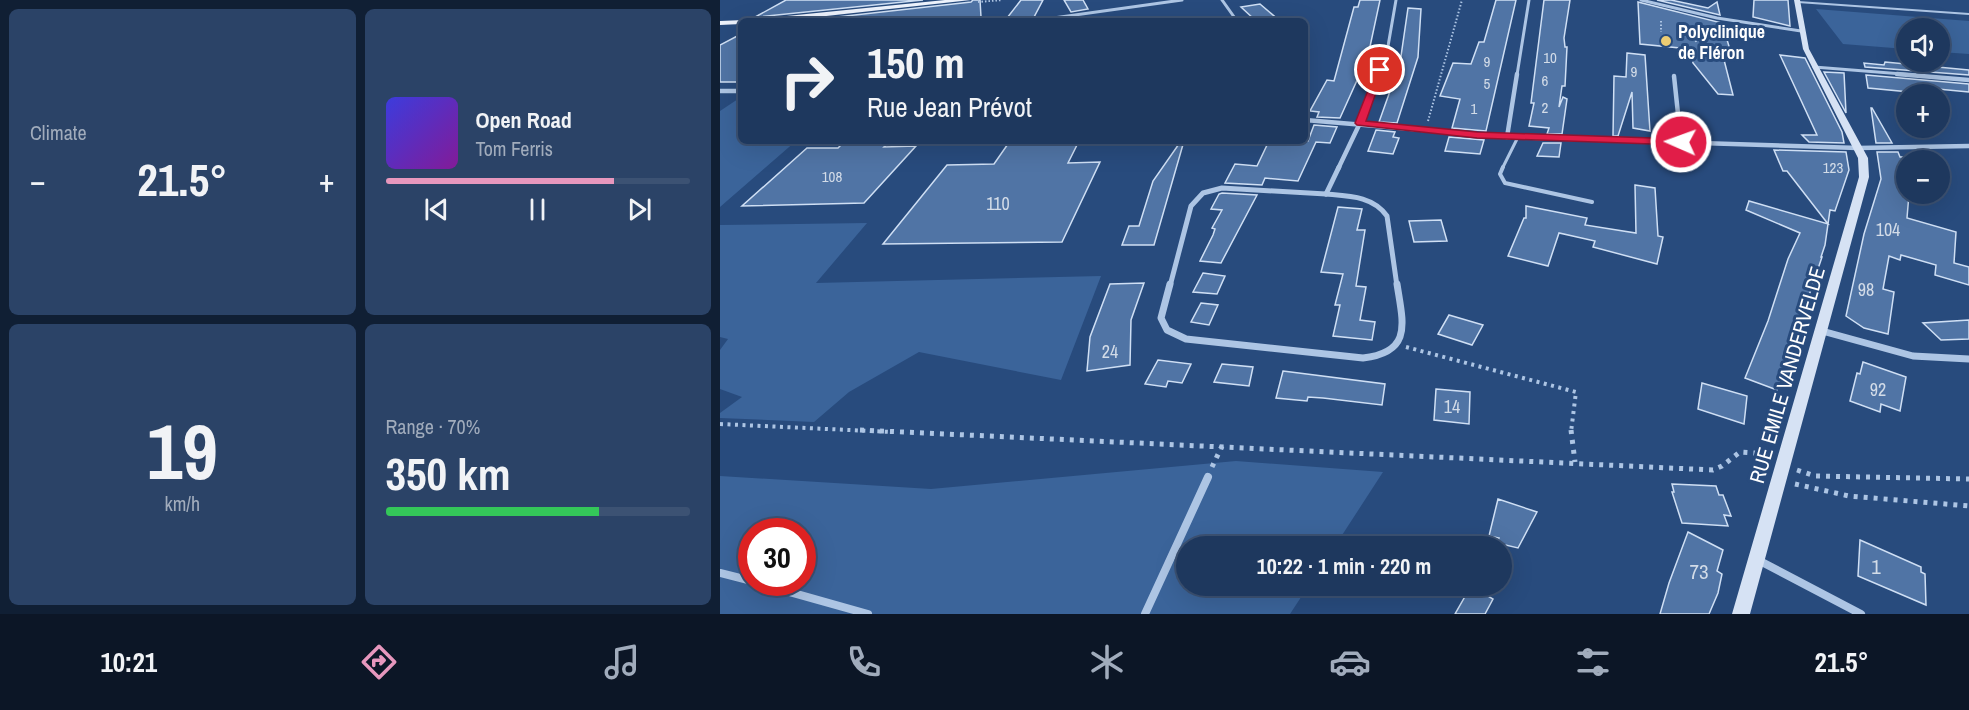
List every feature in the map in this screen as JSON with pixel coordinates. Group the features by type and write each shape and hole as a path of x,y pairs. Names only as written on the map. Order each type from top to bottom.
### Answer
{"main road":[{"path":"787,18 967,0"},
{"name":"RUE EMILE VANDERVELDE","path":"1741,614 1864,177 1863,158 1814,67 1801,31 1798,1"},
{"path":"722,24 738,22"}],"street":[{"path":"1053,18 1182,0"},
{"path":"1222,0 1235,18"},
{"path":"1326,194 1360,123 1387,52 1396,0"},
{"path":"1507,137 1529,0"},
{"path":"1641,0 1724,19 1801,31"},
{"path":"1814,67 1969,80"},
{"path":"1674,76 1681,142"},
{"path":"720,91 738,91"},
{"path":"1308,120 1507,137 1858,148 1969,146"},
{"path":"1222,188 1326,194 1374,201 1383,207 1387,216 1403,325 1403,336 1398,345 1378,357 1363,358 1186,339 1167,330 1161,318 1191,206 1203,193 1222,188"},
{"path":"1822,331 1884,350 1921,356 1969,359"},
{"path":"1145,614 1208,477"},
{"path":"1757,560 1861,614"},
{"path":"720,573 738,578"},
{"path":"803,596 868,614"}],"lane":[{"path":"1798,1 1969,14"},
{"path":"1518,137 1500,174 1504,183 1592,202"}],"path":[{"path":"1425,130 1462,0"},
{"path":"1661,21 1661,32"},
{"path":"1696,42 1695,35 1706,30"},
{"path":"1398,345 1576,392 1571,432 1575,462"},
{"path":"720,424 1713,470 1721,467 1739,451 1749,450 1815,476 1969,479"},
{"path":"1208,477 1222,446"},
{"path":"1778,480 1849,496 1969,506"}],"shaded area":[{"path":"1816,9 1931,18 1896,18 1896,48 1843,44"},
{"path":"1950,20 1969,21 1969,54 1950,53"},
{"path":"738,99 738,144 793,144 720,207 720,111"},
{"path":"867,223 816,283 1101,276 1061,380 919,352 849,392 814,422 720,418 720,413 742,397 720,389 720,350 728,339 720,337 720,225"},
{"path":"1236,461 1383,472 1341,536 1176,536 1176,596 1302,596 1290,614 720,614 720,476 931,489"}],"building":[{"path":"786,0 923,0 758,17 753,18"},
{"path":"980,0 981,17 828,18"},
{"path":"1021,0 1043,0 1034,17 1007,18"},
{"path":"1064,0 1083,0 1088,9 1071,12"},
{"path":"1360,0 1380,0 1368,56 1340,118 1317,117 1319,112 1310,111 1327,80 1334,81 1354,7 1358,7"},
{"path":"1496,0 1516,0 1486,131 1452,128 1460,99 1440,96 1453,63 1471,64 1479,42 1484,42"},
{"path":"1544,0 1570,0 1564,38 1565,47 1567,47 1565,86 1562,86 1559,107 1563,97 1567,99 1562,134 1547,134 1549,128 1529,126 1534,103 1531,103"},
{"path":"1657,0 1671,0 1708,8 1717,2 1720,15"},
{"path":"1754,0 1788,0 1790,26 1753,17"},
{"path":"1638,2 1722,23 1731,53 1722,52 1733,95 1718,94 1693,63 1690,49 1640,44"},
{"path":"1260,4 1276,18 1253,18 1241,7"},
{"path":"1408,8 1421,9 1418,57 1397,123 1379,122 1400,63"},
{"path":"738,36 738,82 720,82 720,45"},
{"path":"1627,53 1645,55 1650,131 1633,128 1632,92 1618,136 1613,136 1614,76 1626,77"},
{"path":"1780,55 1805,58 1842,132 1844,143 1809,142 1802,135 1817,135"},
{"path":"1885,62 1896,63 1896,69 1865,67 1864,63 1884,65"},
{"path":"1950,68 1969,70 1969,75 1930,72 1950,72"},
{"path":"1824,72 1844,73 1846,113"},
{"path":"1866,75 1969,84 1969,92 1950,90 1950,84 1896,84 1896,91 1868,88"},
{"path":"1872,108 1892,143 1876,143"},
{"path":"1314,125 1337,127 1330,143 1316,142 1298,181 1265,178 1262,185 1225,183 1235,164 1257,166 1268,144 1308,144"},
{"path":"1376,130 1395,132 1393,137 1399,138 1393,154 1368,151"},
{"path":"1449,137 1484,140 1480,154 1445,151"},
{"path":"1543,143 1561,143 1559,157 1537,156"},
{"path":"842,144 887,144 884,147 916,146 864,203 742,206 807,148 838,148"},
{"path":"1008,144 1078,144 1068,163 1100,162 1062,242 883,244 947,165 994,164"},
{"path":"1179,144 1183,144 1154,245 1122,245 1129,226 1139,226 1153,181"},
{"path":"1774,150 1846,152 1849,170 1835,211 1830,210 1828,224 1787,171 1783,171"},
{"path":"1877,152 1896,152 1896,204 1908,204 1907,218 1956,232 1954,263 1969,267 1969,285 1935,275 1936,265 1901,255 1900,260 1889,256 1883,289 1894,292 1888,334 1864,328 1846,316 1864,234 1881,179"},
{"path":"1635,185 1655,188 1658,236 1663,237 1657,264 1593,247 1595,241 1559,233 1548,266 1508,256 1524,218 1526,218 1526,206 1587,218 1585,225 1636,233"},
{"path":"1219,194 1257,195 1221,263 1200,261 1213,235 1215,229 1212,228 1222,210 1211,209"},
{"path":"1749,201 1828,224 1822,257 1777,390 1745,378 1768,321 1788,259 1800,233 1746,210"},
{"path":"1338,207 1362,209 1357,230 1365,230 1356,286 1366,287 1360,320 1375,322 1372,340 1333,336 1340,305 1335,305 1343,274 1321,272"},
{"path":"1441,220 1447,241 1414,242 1409,221"},
{"path":"1203,273 1225,276 1217,294 1193,292"},
{"path":"1144,283 1131,320 1130,365 1087,371 1090,337 1110,284"},
{"path":"1201,303 1218,305 1209,325 1191,322"},
{"path":"1449,315 1483,325 1472,345 1438,334"},
{"path":"1969,320 1969,339 1941,340 1923,323"},
{"path":"1158,360 1191,364 1182,383 1168,381 1166,387 1145,384"},
{"path":"1863,362 1906,377 1900,411 1881,404 1880,412 1850,401 1857,373 1860,374"},
{"path":"1222,364 1253,367 1249,386 1214,382"},
{"path":"1283,371 1385,384 1382,405 1308,397 1307,401 1276,398"},
{"path":"1702,383 1747,396 1744,424 1698,409"},
{"path":"1436,389 1470,392 1469,424 1434,420"},
{"path":"1672,484 1716,486 1719,495 1723,495 1731,516 1724,515 1728,526 1682,523 1672,492 1674,492"},
{"path":"1498,499 1537,512 1518,548 1512,547 1512,536 1489,536"},
{"path":"1688,532 1723,550 1717,571 1722,574 1718,593 1709,614 1660,614 1669,583"},
{"path":"1860,540 1921,567 1921,572 1925,574 1926,605 1858,576"},
{"path":"1465,596 1488,596 1493,599 1485,614 1455,614"}],"place":[{"name":"Polyclinique de Fléron","path":"1666,41"}],"route":[{"path":"1380,70 1360,123 1507,137 1681,142"}]}
